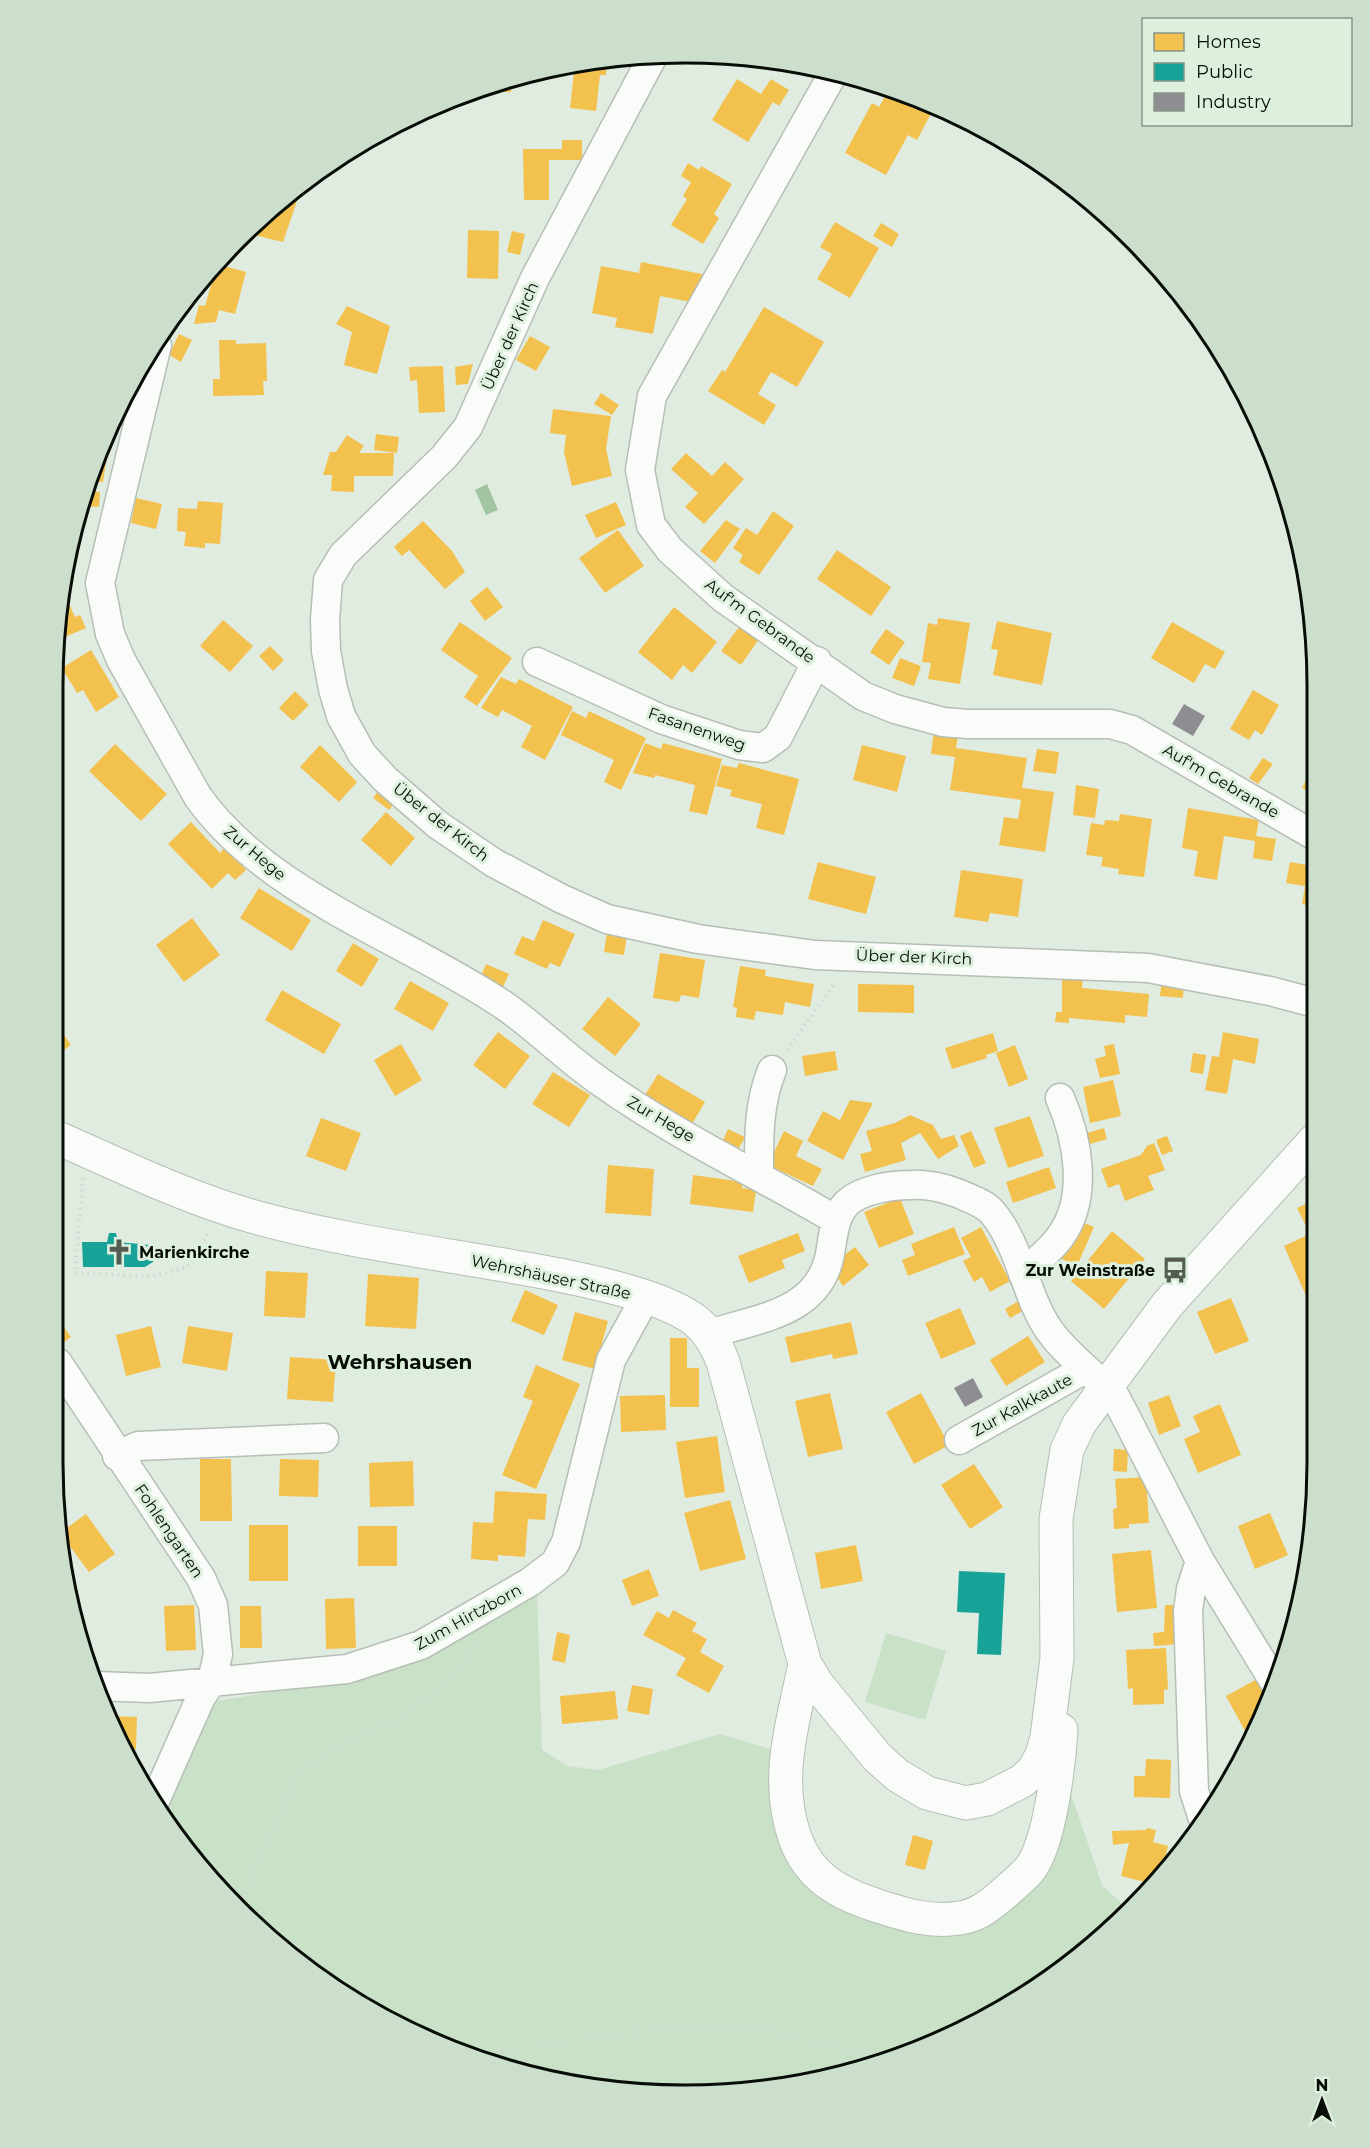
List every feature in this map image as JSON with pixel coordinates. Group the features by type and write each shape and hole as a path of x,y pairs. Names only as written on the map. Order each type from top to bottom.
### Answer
{"street":[{"name":"Über der Kirch","path":"649,64 535,278 468,427 444,457 343,555 333,568 326,591 326,651 340,716 362,754 385,779 438,825 494,863 562,899 607,919 666,933 815,955 1148,968 1269,991 1307,1002"},
{"name":"Auf'm Gebrande","path":"829,80 652,396 640,470 651,525 670,550 723,598 817,661 863,696 921,718 968,724 1110,724 1132,730 1307,831"},
{"name":"Zur Hege","path":"153,364 100,583 110,633 121,660 204,806 218,822 277,874 502,1005 618,1094 836,1220"},
{"name":"Fasanenweg","path":"537,662 661,719 739,745 762,748 778,737 817,661"},
{"path":"759,1175 759,1115 764,1091 772,1070"},
{"path":"1023,1274 1059,1239 1070,1222 1077,1199 1075,1141 1060,1098"},
{"name":"Wehrshäuser Straße","path":"71,1144 219,1206 304,1230 525,1268 614,1288 685,1314 710,1334 723,1362 805,1664 817,1684 885,1765 927,1793 966,1803 987,1799 1006,1790 1034,1771 1047,1737 1057,1658 1056,1519 1060,1487 1068,1450 1095,1377 1167,1305 1307,1149"},
{"name":"Zur Kalkkaute","path":"836,1220 847,1203 865,1193 900,1185 944,1188 991,1210 1004,1230 1047,1328 1062,1348 1095,1377 959,1440"},
{"path":"710,1334 752,1324 811,1293 825,1275 836,1220"},
{"name":"Zum Hirtzborn","path":"105,1686 149,1688 347,1669 422,1646 530,1582 555,1563 566,1542 611,1360 645,1298"},
{"name":"Fohlengarten","path":"63,1371 117,1456 201,1578 213,1605 218,1654 212,1681 201,1697 158,1793"},
{"path":"1095,1377 1116,1398 1200,1561 1270,1674"},
{"path":"117,1456 138,1446 324,1438"},
{"path":"1200,1561 1191,1589 1188,1611 1194,1791 1200,1811"},
{"name":"Wehrshäuser Straße","path":"805,1664 784,1776 789,1815 803,1853 814,1871 842,1894 913,1917 934,1920 959,1918 987,1908 1030,1870 1039,1854 1059,1768 1062,1691 1057,1658"}],"path":[{"path":"772,1070 854,955"},
{"path":"71,1144 75,1273 152,1276 186,1268 205,1241 219,1206"},
{"path":"241,1899 300,1770 343,1744 406,1716 454,1674 471,1653"},
{"path":"489,2053 660,2029 750,2026 871,2056"},
{"path":"502,2050 502,2057"}],"shaded area":[{"path":"487,484 498,510 486,515 475,490"},
{"path":"537,1590 542,1750 568,1766 598,1770 720,1734 780,1752 795,1861 980,1924 1067,1782 1102,1885 1123,1905 1064,1956 996,2002 923,2038 846,2064 766,2080 685,2085 604,2080 524,2064 447,2038 374,2002 339,1980 275,1931 245,1903 217,1873 164,1803 210,1702 337,1681"},
{"path":"886,1633 946,1651 925,1720 865,1702"}],"building: Homes":[{"path":"607,68 606,75 600,75 596,111 570,108 574,73"},
{"path":"737,79 761,94 771,79 789,90 779,106 773,102 748,142 712,120"},
{"path":"511,88 511,92 498,92"},
{"path":"885,96 931,114 917,140 908,135 886,175 845,153 872,103 879,107"},
{"path":"562,140 582,140 582,160 549,160 549,200 524,200 523,149 562,149"},
{"path":"688,163 699,170 701,166 732,184 714,214 719,218 703,244 671,225 687,199 683,196 691,182 681,176"},
{"path":"298,199 283,242 255,235"},
{"path":"835,222 879,248 850,298 817,279 832,254 820,247"},
{"path":"881,223 899,234 892,247 873,236"},
{"path":"468,230 499,231 498,279 467,278"},
{"path":"512,231 525,234 520,255 507,252"},
{"path":"641,262 702,274 696,303 660,296 653,334 615,327 617,318 592,313 601,266 639,273"},
{"path":"225,266 246,272 235,314 219,310 216,322 194,324 199,305 205,306 212,281"},
{"path":"347,306 390,326 377,374 344,365 352,332 336,324"},
{"path":"764,307 824,342 797,387 771,372 758,394 776,405 764,425 708,391 722,370 725,372"},
{"path":"179,334 192,340 181,362 169,355"},
{"path":"530,336 550,347 536,371 516,360"},
{"path":"219,340 236,340 236,344 266,343 267,381 263,381 264,395 213,396 213,379 220,379"},
{"path":"473,364 468,384 456,385 455,367"},
{"path":"443,366 445,412 419,413 417,380 410,381 409,367"},
{"path":"601,393 619,405 612,415 594,404"},
{"path":"553,409 611,416 606,449 612,476 572,486 564,452 566,435 550,433"},
{"path":"376,434 399,437 397,453 374,450"},
{"path":"347,435 364,446 359,453 394,453 393,476 354,476 354,492 331,491 332,475 323,475 330,452 336,452"},
{"path":"686,453 712,476 725,462 744,479 704,524 685,507 698,493 671,469"},
{"path":"107,454 103,482 97,482"},
{"path":"94,492 100,492 99,507 89,506"},
{"path":"136,498 162,504 156,529 131,523"},
{"path":"198,501 223,503 220,544 205,543 205,548 184,546 186,532 177,531 178,508 197,509"},
{"path":"616,502 626,525 596,538 585,515"},
{"path":"773,511 794,526 759,575 739,562 743,555 733,548 746,528 757,535"},
{"path":"726,520 740,529 715,563 700,551"},
{"path":"423,521 452,551 465,572 445,589 409,550 402,556 394,547"},
{"path":"618,530 644,566 605,593 579,558"},
{"path":"837,550 891,587 871,616 817,579"},
{"path":"487,587 503,607 485,621 470,601"},
{"path":"68,602 75,617 80,615 86,628 65,637"},
{"path":"674,607 717,642 692,673 683,665 672,680 638,652"},
{"path":"938,618 970,623 960,684 928,679 931,663 922,662 928,623 937,625"},
{"path":"223,620 253,646 230,672 200,646"},
{"path":"997,621 1052,633 1042,685 993,675 998,650 991,649"},
{"path":"460,622 512,658 477,706 464,697 478,676 441,650"},
{"path":"1172,622 1225,652 1215,669 1205,664 1194,683 1151,658"},
{"path":"742,623 761,636 741,665 721,651"},
{"path":"886,629 905,642 889,665 870,652"},
{"path":"270,646 284,660 273,671 259,656"},
{"path":"91,650 119,697 96,712 83,690 77,693 63,667"},
{"path":"900,658 921,666 914,686 892,678"},
{"path":"501,677 516,684 519,679 573,707 545,760 521,747 532,726 502,710 498,717 481,708"},
{"path":"1253,690 1279,705 1262,735 1255,730 1249,740 1230,729"},
{"path":"295,691 309,705 293,721 279,708"},
{"path":"572,711 586,718 589,711 646,738 621,790 604,782 614,760 561,735"},
{"path":"934,731 958,735 956,748 1027,758 1022,788 1054,792 1045,852 999,845 1004,817 1018,819 1021,800 950,790 955,757 931,754"},
{"path":"645,743 661,749 663,743 722,759 707,815 689,811 695,785 655,775 654,778 633,773"},
{"path":"115,744 167,794 141,821 89,771"},
{"path":"320,745 357,782 339,802 300,767"},
{"path":"862,745 906,756 897,792 853,780"},
{"path":"1037,749 1059,752 1056,774 1033,771"},
{"path":"1263,758 1273,764 1258,784 1249,778"},
{"path":"739,763 799,779 784,835 756,828 762,804 730,796 732,790 716,786 722,765 737,768"},
{"path":"1307,778 1307,791 1302,788"},
{"path":"1076,785 1099,789 1095,818 1073,815"},
{"path":"382,786 398,798 389,810 373,798"},
{"path":"1188,808 1259,820 1256,836 1276,839 1272,861 1253,858 1255,841 1224,836 1217,880 1194,876 1198,851 1182,848"},
{"path":"386,812 415,838 391,866 361,840"},
{"path":"1120,814 1152,819 1144,877 1118,874 1119,869 1101,866 1103,857 1086,855 1091,823 1104,825 1105,820 1119,821"},
{"path":"191,822 220,853 225,847 246,870 235,880 228,873 212,889 168,844"},
{"path":"818,862 876,877 866,914 808,899"},
{"path":"1290,862 1307,865 1307,905 1302,904 1305,886 1286,883"},
{"path":"961,870 1023,879 1018,917 990,913 988,922 954,917"},
{"path":"259,888 311,920 292,951 240,918"},
{"path":"192,918 220,955 184,982 156,945"},
{"path":"543,920 575,934 560,967 550,963 547,969 514,954 522,936 534,941"},
{"path":"607,932 627,935 624,955 604,952"},
{"path":"353,943 379,959 362,987 336,971"},
{"path":"660,953 705,960 699,998 681,995 679,1002 653,998"},
{"path":"486,964 509,974 500,993 478,983"},
{"path":"740,966 766,970 765,976 814,984 810,1007 785,1002 783,1015 756,1011 754,1020 736,1017 737,1008 733,1007"},
{"path":"1062,971 1083,973 1082,988 1149,994 1147,1017 1125,1015 1125,1023 1069,1018 1069,1023 1055,1022 1056,1012 1062,1012"},
{"path":"1162,979 1184,981 1183,998 1160,996"},
{"path":"410,981 449,1003 433,1031 394,1009"},
{"path":"858,984 914,985 914,1013 858,1012"},
{"path":"282,990 341,1024 324,1054 265,1020"},
{"path":"608,997 641,1024 615,1056 582,1029"},
{"path":"498,1032 530,1056 505,1089 473,1065"},
{"path":"1223,1032 1259,1039 1255,1064 1233,1059 1227,1094 1205,1090 1212,1056 1219,1057"},
{"path":"63,1033 71,1045 63,1051"},
{"path":"993,1033 998,1051 986,1055 987,1058 952,1069 945,1048"},
{"path":"401,1044 422,1080 395,1096 374,1060"},
{"path":"1114,1044 1120,1074 1100,1078 1095,1059 1106,1056 1104,1046"},
{"path":"1015,1045 1028,1079 1009,1087 996,1053"},
{"path":"835,1051 838,1070 805,1076 802,1056"},
{"path":"1193,1053 1206,1055 1203,1074 1190,1072"},
{"path":"553,1072 590,1095 569,1127 532,1104"},
{"path":"658,1074 705,1102 692,1124 645,1095"},
{"path":"1113,1080 1121,1116 1090,1123 1083,1087"},
{"path":"850,1100 873,1103 843,1160 807,1141 823,1111 840,1120"},
{"path":"910,1115 933,1125 941,1139 954,1135 959,1146 938,1159 920,1133 901,1143 906,1160 865,1172 860,1154 872,1151 866,1131 895,1123"},
{"path":"1030,1116 1044,1156 1008,1168 994,1128"},
{"path":"321,1118 361,1133 346,1171 306,1156"},
{"path":"1104,1128 1107,1139 1090,1144 1087,1133"},
{"path":"728,1129 745,1137 739,1148 723,1140"},
{"path":"784,1131 803,1141 796,1156 822,1169 813,1186 768,1165"},
{"path":"971,1131 986,1163 974,1168 960,1136"},
{"path":"1167,1136 1173,1151 1162,1155 1156,1140"},
{"path":"1154,1143 1165,1170 1148,1176 1154,1190 1125,1201 1119,1184 1108,1188 1101,1169 1141,1155 1147,1146"},
{"path":"608,1165 654,1169 651,1216 605,1213"},
{"path":"1049,1167 1056,1188 1013,1203 1006,1182"},
{"path":"693,1175 743,1182 742,1188 756,1190 753,1212 690,1204"},
{"path":"900,1198 914,1234 879,1248 864,1212"},
{"path":"1307,1203 1307,1226 1306,1226 1297,1208"},
{"path":"1077,1220 1094,1227 1077,1266 1060,1258"},
{"path":"954,1227 965,1254 908,1276 902,1260 915,1255 911,1244"},
{"path":"981,1227 1010,1281 990,1292 982,1277 974,1282 963,1261 971,1257 961,1238"},
{"path":"1112,1231 1145,1259 1104,1309 1071,1281"},
{"path":"798,1233 805,1251 782,1260 785,1268 749,1283 738,1256"},
{"path":"1307,1235 1307,1298 1284,1246"},
{"path":"855,1247 869,1265 843,1286 837,1277 842,1257"},
{"path":"266,1271 308,1273 305,1318 264,1316"},
{"path":"368,1274 419,1278 416,1329 365,1326"},
{"path":"525,1290 558,1305 544,1335 511,1321"},
{"path":"1231,1298 1249,1341 1215,1354 1197,1312"},
{"path":"1020,1300 1026,1309 1010,1318 1005,1309"},
{"path":"960,1308 976,1344 941,1359 925,1323"},
{"path":"575,1312 608,1321 595,1369 562,1360"},
{"path":"851,1322 858,1354 833,1359 832,1354 791,1363 785,1337"},
{"path":"63,1326 71,1337 63,1343"},
{"path":"151,1326 161,1367 126,1376 116,1335"},
{"path":"188,1326 233,1333 227,1371 182,1363"},
{"path":"1028,1336 1045,1362 1006,1386 990,1360"},
{"path":"670,1338 687,1338 687,1368 699,1368 699,1407 670,1407"},
{"path":"290,1357 336,1360 333,1402 287,1399"},
{"path":"536,1365 580,1384 536,1489 502,1475 533,1401 523,1397"},
{"path":"830,1393 843,1449 808,1457 795,1401"},
{"path":"921,1393 949,1445 914,1464 886,1412"},
{"path":"665,1395 666,1430 621,1432 620,1396"},
{"path":"1169,1395 1181,1426 1159,1435 1148,1403"},
{"path":"1220,1404 1241,1455 1198,1473 1184,1439 1200,1432 1193,1416"},
{"path":"717,1436 725,1492 685,1498 676,1442"},
{"path":"1114,1449 1128,1450 1127,1472 1113,1471"},
{"path":"200,1459 231,1459 232,1521 200,1521"},
{"path":"280,1459 319,1460 318,1497 279,1496"},
{"path":"413,1461 414,1506 370,1507 369,1463"},
{"path":"974,1464 1003,1507 970,1529 941,1485"},
{"path":"1146,1477 1149,1523 1129,1524 1129,1528 1114,1529 1113,1509 1117,1508 1115,1479"},
{"path":"495,1491 547,1494 545,1520 528,1519 525,1557 498,1555 498,1561 471,1559 473,1522 493,1523"},
{"path":"730,1500 746,1559 700,1571 684,1513"},
{"path":"1270,1513 1288,1555 1255,1569 1238,1526"},
{"path":"86,1514 115,1554 89,1572 68,1544 66,1528"},
{"path":"249,1525 288,1525 288,1581 249,1581"},
{"path":"358,1526 397,1526 397,1566 358,1566"},
{"path":"856,1545 863,1581 821,1589 815,1553"},
{"path":"1151,1550 1157,1608 1117,1612 1112,1554"},
{"path":"649,1569 659,1596 632,1606 622,1580"},
{"path":"354,1598 356,1648 326,1649 325,1599"},
{"path":"194,1605 196,1650 166,1651 164,1606"},
{"path":"1165,1605 1179,1605 1179,1644 1154,1646 1153,1633 1164,1632"},
{"path":"240,1606 261,1606 262,1648 240,1648"},
{"path":"673,1610 697,1623 692,1631 707,1639 700,1652 724,1666 709,1693 676,1675 686,1658 643,1635 657,1611 669,1618"},
{"path":"557,1632 570,1635 565,1663 552,1660"},
{"path":"1166,1648 1168,1689 1164,1690 1164,1704 1133,1705 1133,1688 1128,1689 1126,1650"},
{"path":"1259,1678 1265,1688 1247,1730 1245,1731 1226,1696"},
{"path":"632,1685 653,1689 649,1715 627,1711"},
{"path":"615,1691 618,1719 562,1724 560,1696"},
{"path":"117,1716 137,1717 136,1749 133,1749"},
{"path":"1146,1759 1171,1760 1170,1798 1134,1797 1134,1776 1145,1776"},
{"path":"1147,1828 1156,1830 1153,1842 1168,1846 1165,1858 1145,1882 1121,1876 1129,1843 1113,1845 1112,1831 1146,1830"},
{"path":"913,1835 933,1841 925,1870 905,1865"}],"building: Public":[{"name":"Marienkirche","path":"109,1233 116,1233 118,1242 151,1245 156,1255 153,1262 145,1267 83,1267 82,1242 107,1242"},
{"path":"959,1571 1005,1573 1001,1655 977,1654 979,1613 957,1612"}],"building: Industry":[{"path":"1184,704 1205,716 1193,736 1172,724"},
{"path":"973,1378 983,1397 965,1407 954,1388"}],"place":[{"name":"Marienkirche","path":"119,1252"},
{"name":"Zur Weinstraße","path":"1175,1270"}],"district":[{"name":"Wehrshausen","path":"400,1362"}]}
